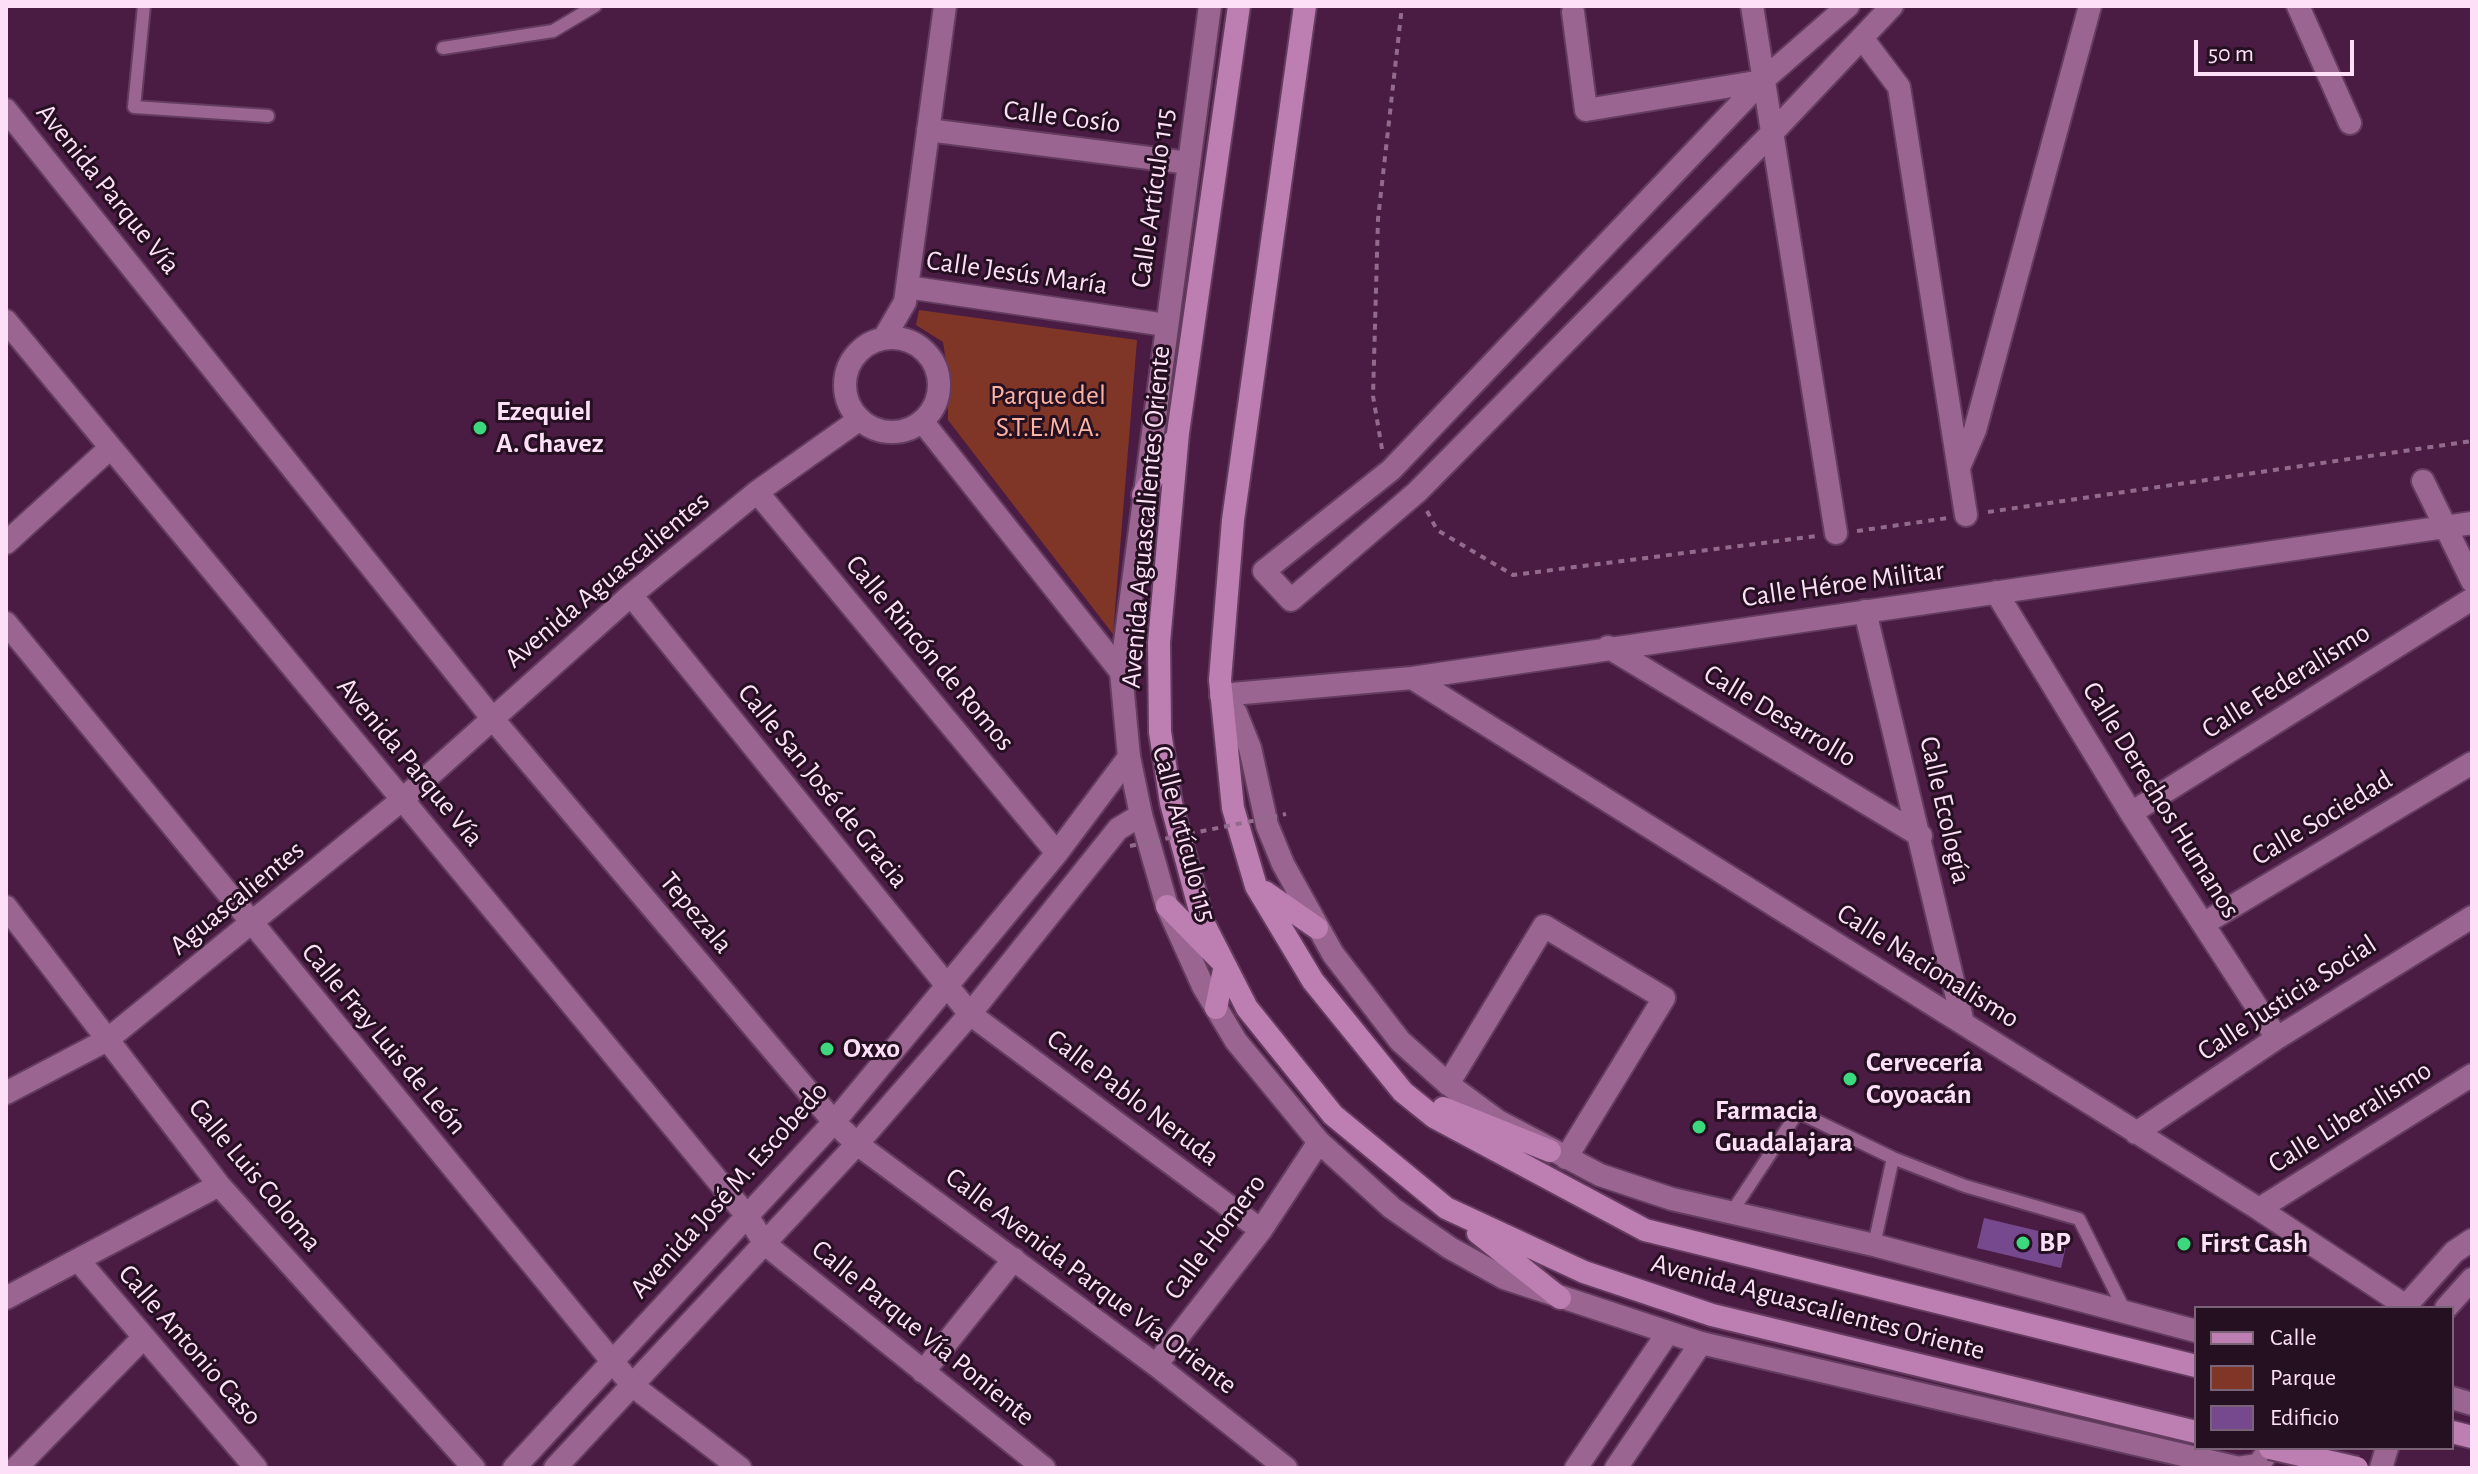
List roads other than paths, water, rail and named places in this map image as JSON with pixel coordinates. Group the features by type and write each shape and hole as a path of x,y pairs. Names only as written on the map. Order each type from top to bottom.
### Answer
{"main road":[{"name":"Avenida Aguascalientes Oriente","path":"1239,6 1178,433 1159,642 1160,732 1171,803 1203,922 1247,1008 1333,1115 1446,1208 1584,1272 1674,1305 2194,1432"},
{"name":"Avenida Aguascalientes Oriente","path":"1305,6 1233,520 1221,695 1233,808 1256,886 1313,981 1403,1092 1434,1117 1645,1230 2194,1366"},
{"path":"1143,495 1178,433"},
{"path":"1256,886 1317,928"},
{"path":"1167,906 1225,965 1216,1008"},
{"path":"1403,1092 1558,1155"},
{"path":"1446,1208 1560,1298"},
{"path":"2279,1450 2357,1468"}],"street":[{"path":"884,338 906,294 945,6"},
{"name":"Calle Artículo 115","path":"1210,6 1121,672 1129,757 1141,815 1167,906 1216,1008 1236,1041 1319,1142 1392,1208 1450,1248 1504,1278 1667,1334"},
{"path":"1752,6 1836,533"},
{"path":"1840,10 1762,81 1391,470 1264,571 1291,600 1417,492 1773,132 1892,6"},
{"path":"1960,466 1975,430 2090,6"},
{"path":"2298,6 2350,123"},
{"path":"1573,12 1586,110 1762,81"},
{"path":"1862,38 1899,87 1966,515"},
{"name":"Avenida Parque Vía","path":"6,110 492,718"},
{"name":"Calle Cosío","path":"928,130 1189,163"},
{"path":"906,294 919,346"},
{"name":"Calle Jesús María","path":"906,294 1166,325"},
{"name":"Avenida Parque Vía","path":"6,321 748,1217 765,1244"},
{"path":"884,338 903,339 919,346 930,356 939,383 932,411 910,428 883,431 860,419 846,397 847,371 861,349 884,338"},
{"name":"Avenida Aguascalientes","path":"403,799 631,595 757,492 860,419"},
{"path":"922,421 1121,672"},
{"path":"6,543 109,449"},
{"path":"1391,470 1417,492"},
{"path":"2423,481 2472,581"},
{"name":"Calle Rincón de Romos","path":"757,492 1057,853"},
{"name":"Calle Héroe Militar","path":"1221,695 1412,678 2472,523"},
{"name":"Calle Derechos Humanos","path":"1996,592 2131,813 2277,1038"},
{"name":"Calle San José de Gracia","path":"631,595 970,1014"},
{"name":"Calle Federalismo","path":"2131,813 2472,599"},
{"name":"Calle Ecología","path":"1865,611 1921,836 1963,1023"},
{"name":"Calle Fray Luis de León","path":"6,623 633,1386 740,1468"},
{"name":"Calle Desarrollo","path":"1608,647 1921,836"},
{"name":"Calle Nacionalismo","path":"1412,678 2259,1209 2404,1306"},
{"path":"1221,695 1236,713 1250,748 1267,825 1283,864 1317,928 1382,1021 1448,1084 1498,1121 1600,1175 1672,1199 1874,1245 2194,1330"},
{"name":"Tepezala","path":"492,718 834,1122 857,1144"},
{"name":"Avenida José M. Escobedo","path":"514,1468 834,1122 1057,853 1129,757"},
{"name":"Calle Sociedad","path":"2203,924 2472,763"},
{"name":"Aguascalientes","path":"6,1093 107,1040 252,926 403,799"},
{"path":"555,1468 857,1144 970,1014 1118,829 1141,815"},
{"name":"Calle Luis Coloma","path":"6,907 219,1185 474,1468"},
{"name":"Calle Justicia Social","path":"2136,1133 2277,1038 2472,917"},
{"path":"1448,1084 1544,926 1664,998 1558,1155"},
{"name":"Calle Pablo Neruda","path":"970,1014 1261,1230"},
{"name":"Calle Liberalismo","path":"2259,1209 2472,1075"},
{"name":"Calle Homero","path":"1156,1365 1261,1230 1319,1142"},
{"name":"Calle Avenida Parque Vía Oriente","path":"857,1144 1156,1365 1286,1468"},
{"path":"6,1298 219,1185"},
{"path":"2407,1306 2454,1252 2472,1240"},
{"name":"Calle Parque Vía Poniente","path":"765,1244 1044,1468"},
{"path":"923,1372 1014,1259"},
{"name":"Calle Antonio Caso","path":"79,1261 256,1468"},
{"path":"2448,1306 2472,1279"},
{"path":"1576,1468 1667,1334"},
{"name":"Avenida Aguascalientes Oriente","path":"1667,1334 2238,1468"},
{"path":"16,1468 143,1338"},
{"path":"1616,1468 1701,1343"},
{"path":"2238,1468 2258,1465 2269,1450"}],"lane":[{"path":"144,6 134,107 268,116"},
{"path":"443,48 553,31 595,6"},
{"path":"1731,1213 1798,1112 1893,1158 1965,1186 2079,1219 2126,1313"},
{"path":"1874,1245 1893,1158"}],"place":[{"name":"Ezequiel A. Chavez","path":"480,428"},
{"name":"Oxxo","path":"827,1049"},
{"name":"Cervecería Coyoacán","path":"1850,1079"},
{"name":"Farmacia Guadalajara","path":"1699,1127"},
{"name":"BP","path":"2023,1243"},
{"name":"First Cash","path":"2184,1244"}],"park label":[{"name":"Parque del S.T.E.M.A.","path":"1048,412"}]}
